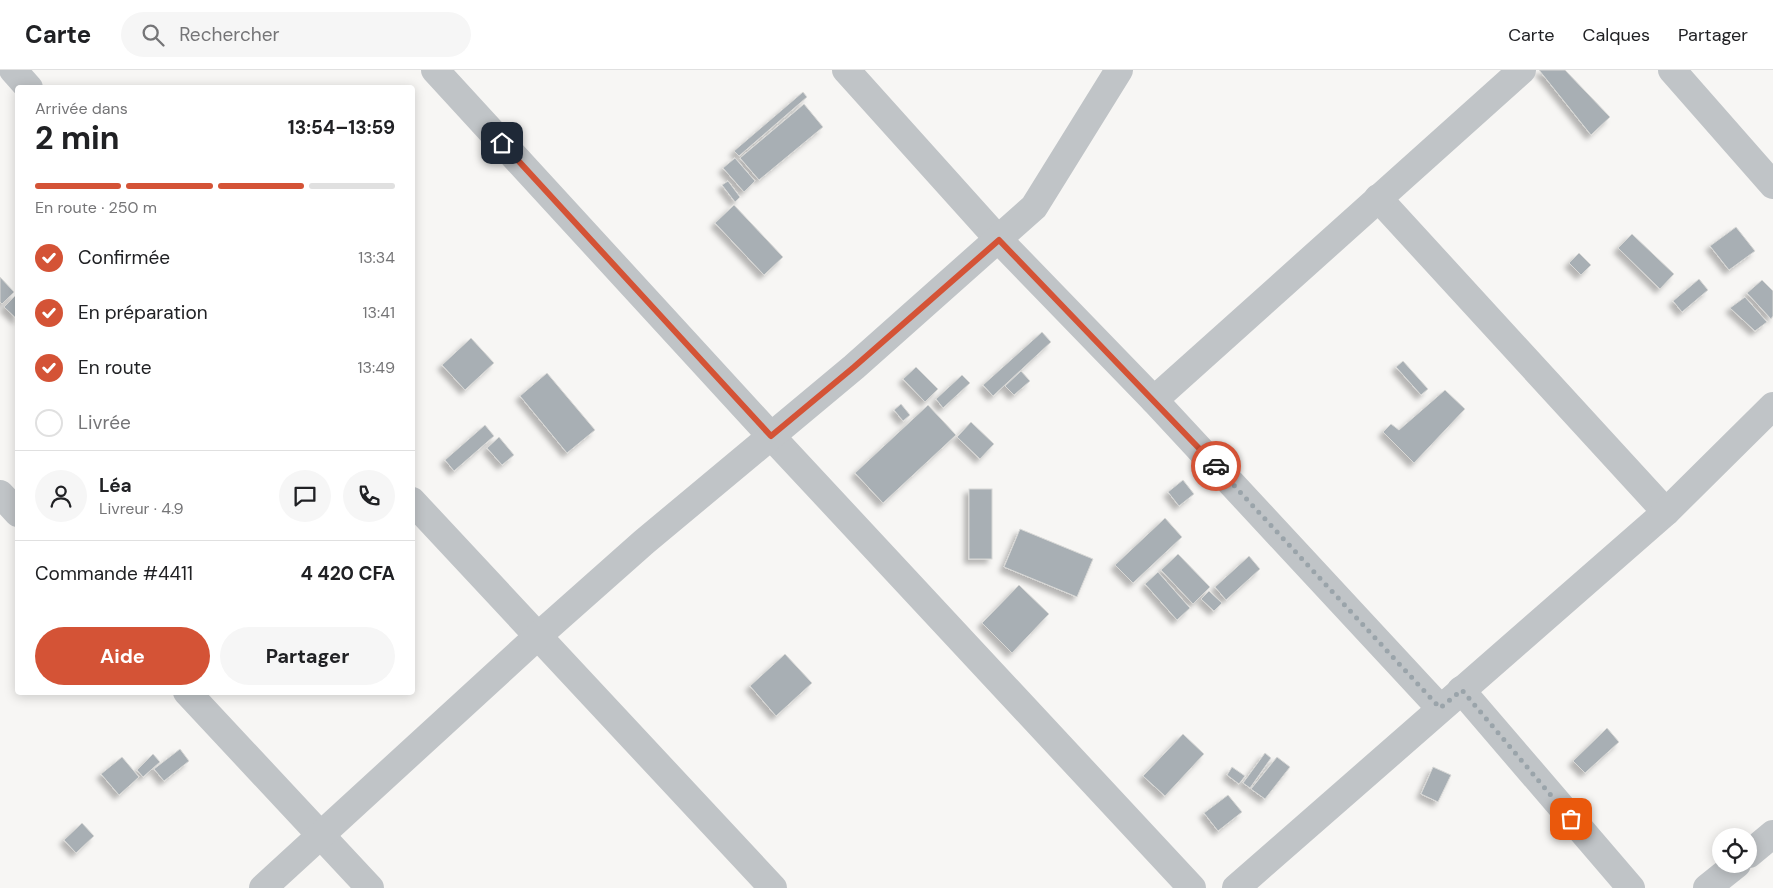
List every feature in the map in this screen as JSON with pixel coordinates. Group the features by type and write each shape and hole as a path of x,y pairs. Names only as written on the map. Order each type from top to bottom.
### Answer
{"street":[{"path":"13,70 26,85"},
{"path":"435,70 771,436 1192,888"},
{"path":"846,70 999,240 1154,400 1440,708"},
{"path":"263,888 538,636 644,542 854,367 1034,207 1119,70"},
{"path":"1154,400 1522,70"},
{"path":"1672,70 1773,185"},
{"path":"1378,198 1666,512"},
{"path":"1236,888 1666,512 1773,406"},
{"path":"0,494 15,509"},
{"path":"415,504 773,888"},
{"path":"1462,690 1631,888"},
{"path":"191,695 370,888"},
{"path":"1757,847 1773,834"},
{"path":"1707,888 1726,873"}],"building":[{"path":"1539,70 1565,70 1610,117 1591,135"},
{"path":"803,92 807,97 739,156 734,151"},
{"path":"804,104 823,127 759,180 740,158"},
{"path":"735,158 755,181 744,192 723,168"},
{"path":"728,181 740,197 735,202 722,185"},
{"path":"734,205 783,257 764,275 715,223"},
{"path":"1736,227 1755,251 1729,270 1710,246"},
{"path":"1632,234 1674,274 1660,289 1618,248"},
{"path":"1579,253 1591,265 1581,275 1569,263"},
{"path":"0,277 14,292 2,304 0,302"},
{"path":"1699,279 1708,290 1682,312 1673,301"},
{"path":"1762,280 1773,291 1773,316 1771,319 1747,293"},
{"path":"15,296 15,317 4,307"},
{"path":"1745,297 1767,322 1755,331 1730,308"},
{"path":"1042,332 1051,342 993,396 983,385"},
{"path":"471,338 494,363 465,390 442,365"},
{"path":"1403,361 1428,389 1421,395 1396,367"},
{"path":"916,367 938,389 925,402 903,379"},
{"path":"1021,371 1030,381 1014,395 1005,386"},
{"path":"547,373 595,430 567,453 520,396"},
{"path":"962,375 970,383 943,408 936,399"},
{"path":"1445,390 1465,409 1414,463 1383,432 1391,424 1399,430"},
{"path":"901,404 910,415 903,421 894,410"},
{"path":"928,405 956,435 883,503 855,473"},
{"path":"971,422 994,444 980,459 957,437"},
{"path":"485,425 494,436 454,471 445,460"},
{"path":"499,437 514,455 502,465 487,448"},
{"path":"1183,480 1194,494 1179,506 1168,492"},
{"path":"969,489 992,489 992,559 969,559"},
{"path":"1165,518 1182,537 1133,583 1115,565"},
{"path":"1020,529 1093,559 1077,597 1004,567"},
{"path":"1178,554 1210,587 1193,604 1161,570"},
{"path":"1249,556 1260,569 1226,600 1215,587"},
{"path":"1158,572 1190,608 1177,620 1145,584"},
{"path":"1019,585 1049,614 1012,653 982,623"},
{"path":"1209,591 1222,603 1214,611 1201,599"},
{"path":"785,654 812,683 776,716 750,686"},
{"path":"1607,728 1619,742 1585,773 1573,761"},
{"path":"1183,734 1204,754 1165,796 1143,776"},
{"path":"180,749 189,761 164,781 154,769"},
{"path":"1265,753 1271,758 1250,788 1243,783"},
{"path":"153,754 160,762 143,777 137,770"},
{"path":"122,757 139,777 119,795 101,774"},
{"path":"1277,757 1290,767 1265,799 1251,789"},
{"path":"1232,767 1245,776 1239,784 1227,775"},
{"path":"1433,767 1451,775 1438,802 1421,794"},
{"path":"1228,795 1242,812 1218,831 1204,813"},
{"path":"82,823 94,836 76,853 64,840"}],"way so far":[{"path":"1216,466 1440,708 1462,690 1571,819"}],"route":[{"path":"502,143 771,436 854,367 999,240 1216,466"}]}
